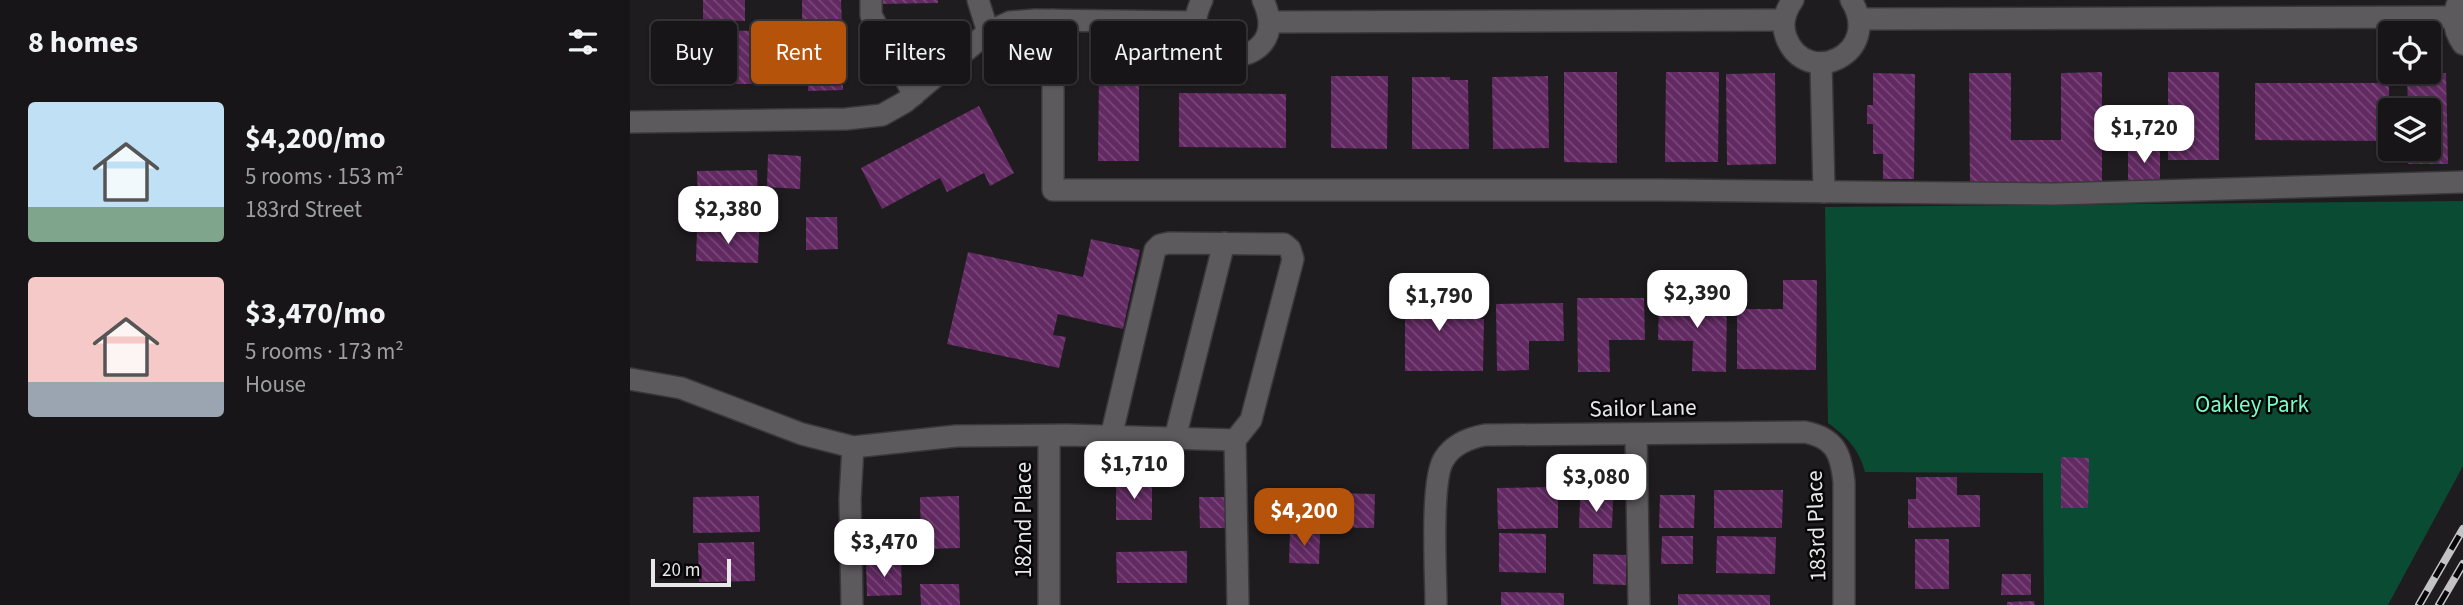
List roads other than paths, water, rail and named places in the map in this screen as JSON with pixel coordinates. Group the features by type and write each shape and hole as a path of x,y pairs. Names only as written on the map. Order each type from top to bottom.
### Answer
{"street":[{"path":"871,0 871,15 914,95"},
{"path":"978,0 985,21"},
{"path":"1196,21 1197,10 1202,0"},
{"path":"1246,55 1260,45 1267,34 1270,22 1263,0"},
{"path":"1793,0 1784,20 1784,33 1798,54 1809,61 1821,63 1835,61 1846,55 1854,45 1859,33 1856,10 2457,8 2455,29 2463,44"},
{"path":"1053,20 1053,190 2054,194 2463,182"},
{"path":"1270,22 1784,20"},
{"path":"1032,21 1124,21"},
{"path":"630,122 846,119 882,115 914,95 984,35"},
{"path":"1821,63 1824,192"},
{"path":"1111,437 1155,250 1160,245 1169,243 1284,244 1290,249 1293,259 1251,420 1235,440 1238,605"},
{"path":"1175,438 1224,243"},
{"path":"630,379 681,388 802,433 853,447 956,436 1235,440"},
{"name":"Sailor Lane","path":"1436,605 1436,494 1443,460 1469,438 1485,435 1805,432 1821,436 1834,446"},
{"path":"1636,434 1639,605"},
{"name":"182nd Place","path":"1049,436 1049,605"},
{"name":"183rd Place","path":"1834,446 1842,462 1844,482 1844,605"},
{"path":"852,605 850,499 853,447"}],"railway":[{"path":"2419,605 2463,529"},
{"path":"2439,605 2463,564"}],"park label":[{"name":"Oakley Park","path":"2252,404"}]}
